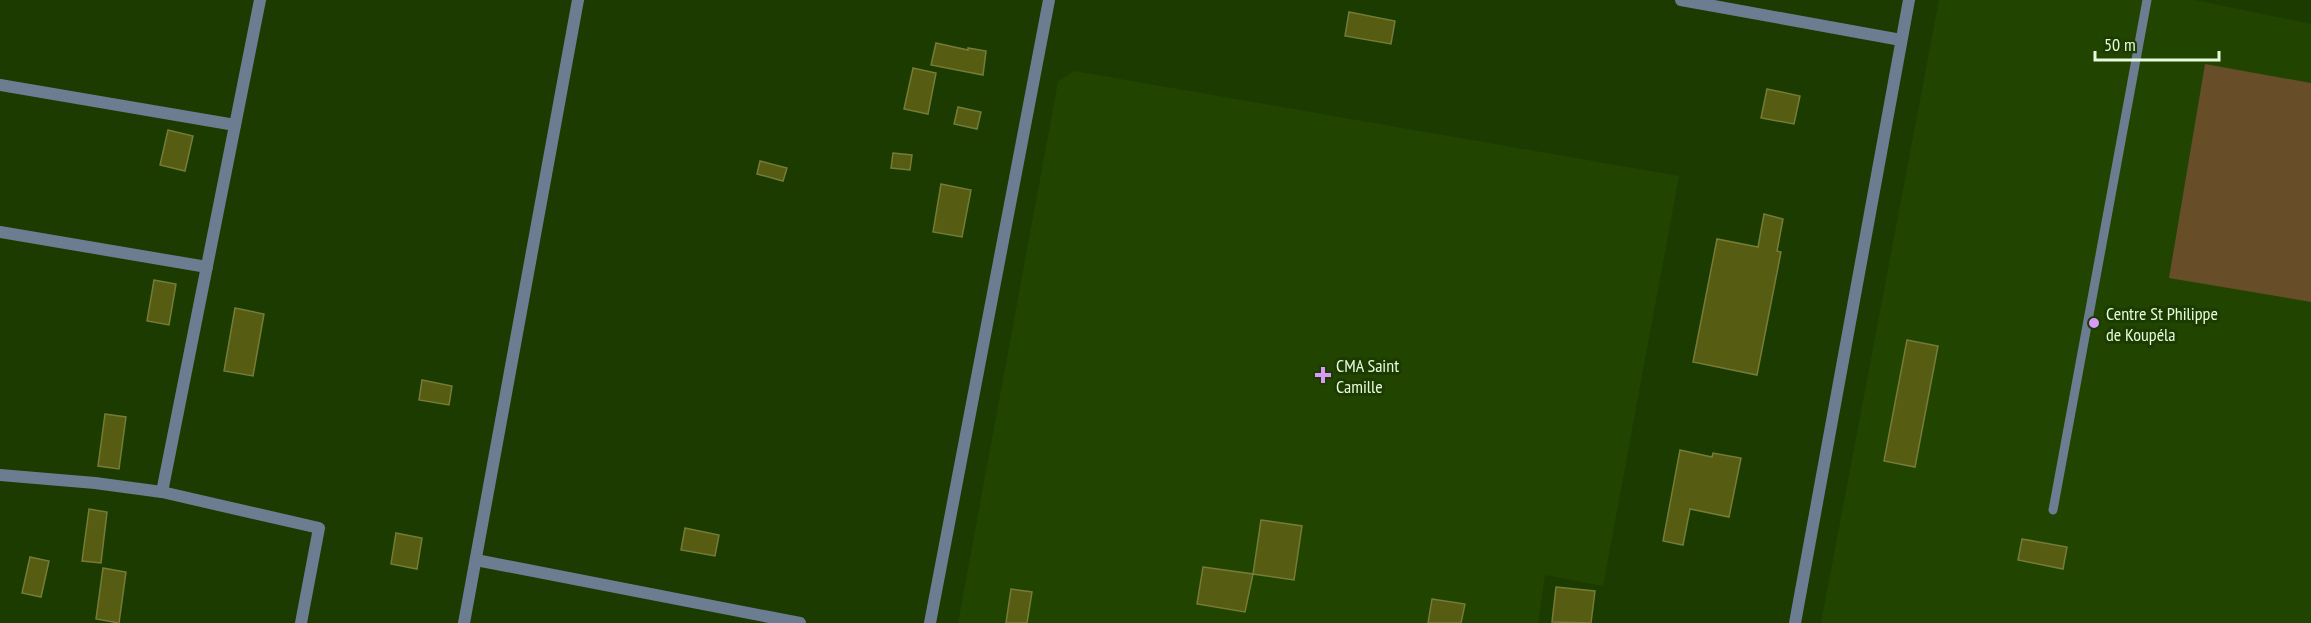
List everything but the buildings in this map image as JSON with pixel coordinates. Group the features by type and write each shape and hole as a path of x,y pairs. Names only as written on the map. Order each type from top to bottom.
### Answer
{"street":[{"path":"162,492 260,0"},
{"path":"464,623 578,0"},
{"path":"930,623 1049,0"},
{"path":"1681,0 1902,39"},
{"path":"1795,623 1909,0"},
{"path":"0,85 236,124"},
{"path":"0,232 207,267"},
{"path":"0,475 84,482 162,492 320,528 301,623"},
{"path":"476,560 800,623"}],"lane":[{"path":"2054,510 2147,0"}],"shaded area":[{"name":"Centre St Philippe de Koupéla","path":"1939,0 2195,0 2311,24 2311,623 1821,623"},
{"path":"2205,64 2311,83 2311,302 2169,278"},
{"name":"CMA Saint Camille","path":"1074,71 1679,176 1603,586 1545,575 1538,623 958,623 1058,82"}],"place":[{"name":"Centre St Philippe de Koupéla","path":"2094,323"},
{"name":"CMA Saint Camille","path":"1323,375"}]}
